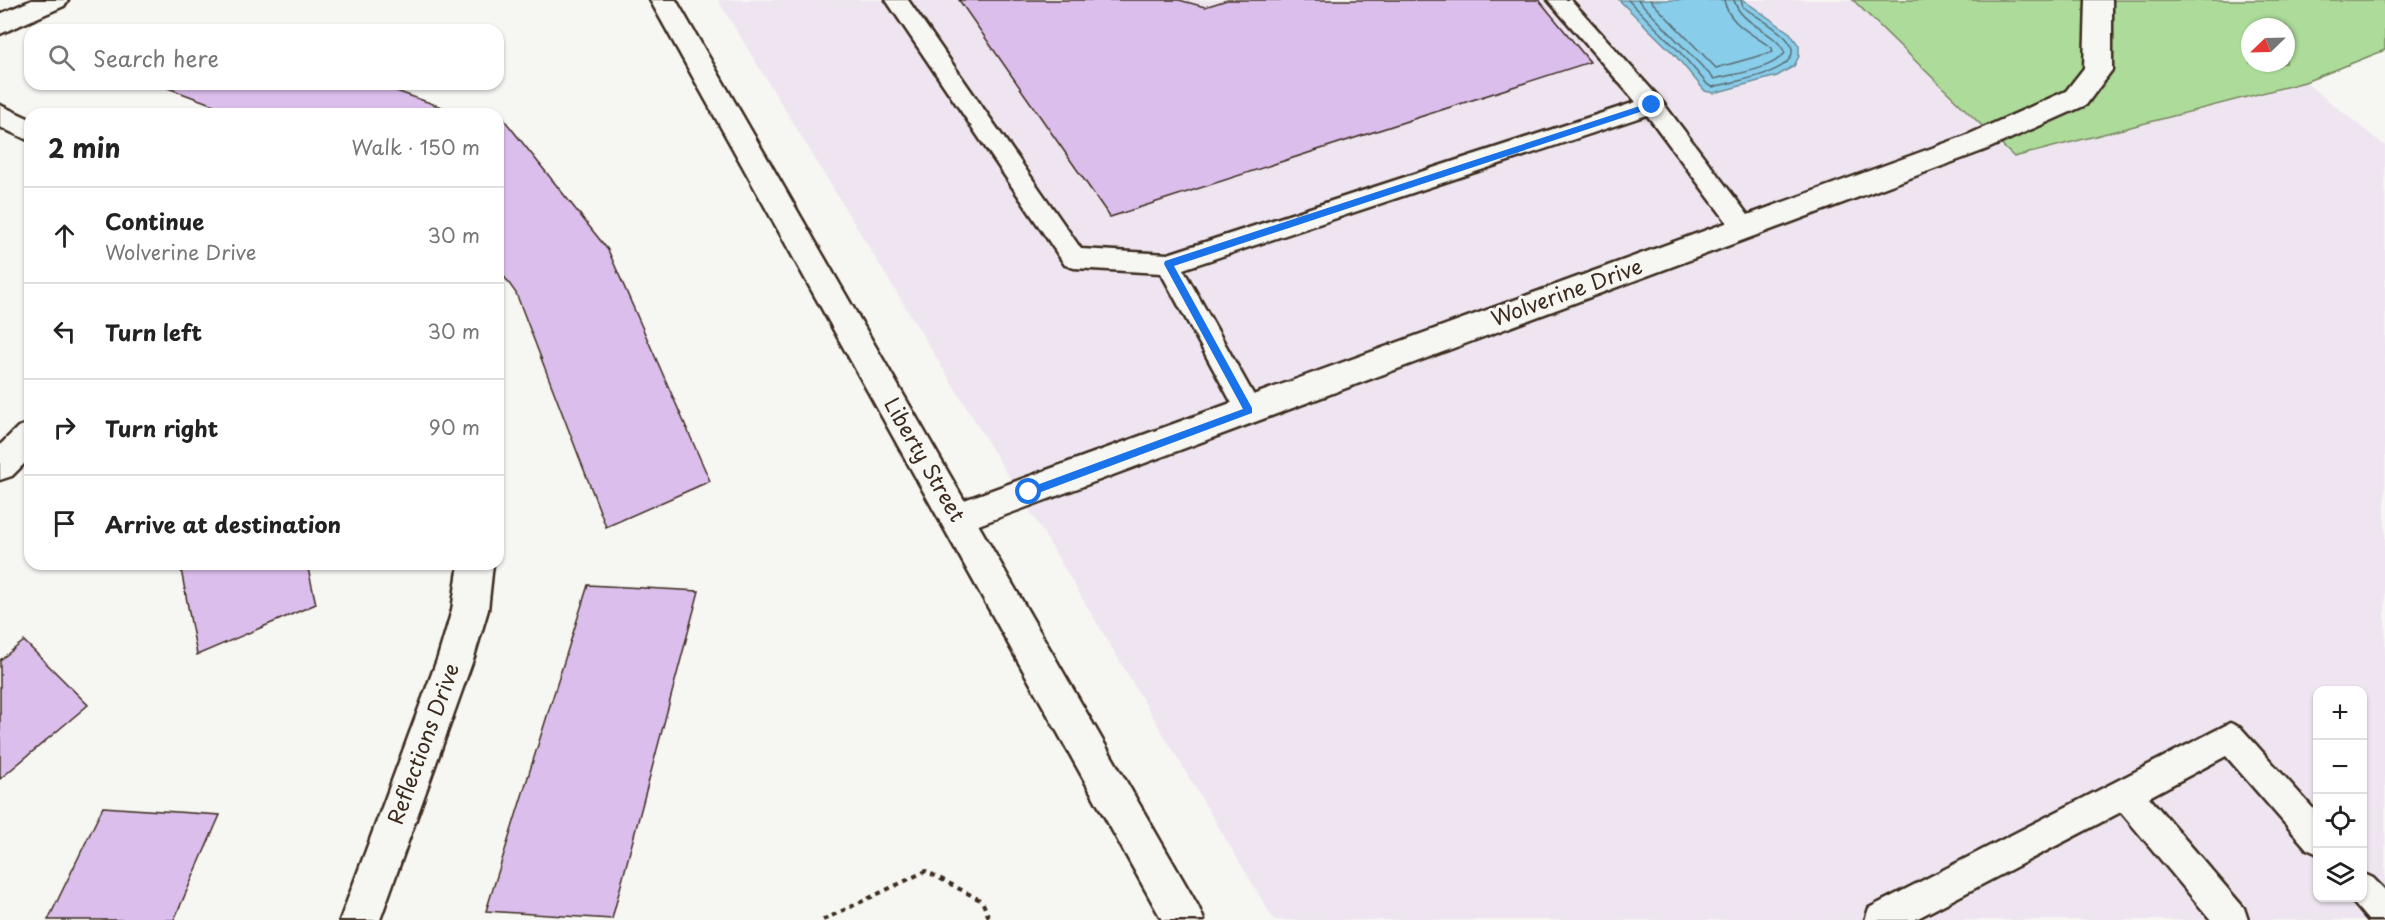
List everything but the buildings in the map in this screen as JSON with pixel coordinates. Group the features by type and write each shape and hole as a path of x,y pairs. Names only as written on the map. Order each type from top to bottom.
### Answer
{"street":[{"path":"0,25 56,0"},
{"name":"Liberty Street","path":"663,0 1184,920"},
{"name":"Wolverine Drive","path":"957,518 1975,143 2076,98 2098,70 2099,0"},
{"path":"0,115 24,128"},
{"path":"0,466 24,442"},
{"name":"Reflections Drive","path":"360,920 456,657 470,610 475,570"}],"lane":[{"path":"897,0 1074,258 1168,264 1652,105"},
{"path":"1559,0 1652,105 1745,227"},
{"path":"1168,264 1249,410"},
{"path":"1881,920 2230,738 2313,832"},
{"path":"2125,792 2232,920"},
{"path":"2367,894 2385,914"}],"path":[{"path":"823,920 926,871 982,901 990,920"}],"shaded area":[{"path":"718,0 1853,0 2014,157 2305,82 2385,146 2385,920 1274,920 1044,534"}],"green space":[{"path":"1853,0 2385,0 2385,50 2305,82 2014,157"}],"water":[{"path":"1619,0 1743,0 1790,33 1799,46 1799,56 1794,66 1777,76 1714,93 1705,91 1674,54"}],"route":[{"path":"1029,492 1249,410 1168,264 1652,105"}]}
